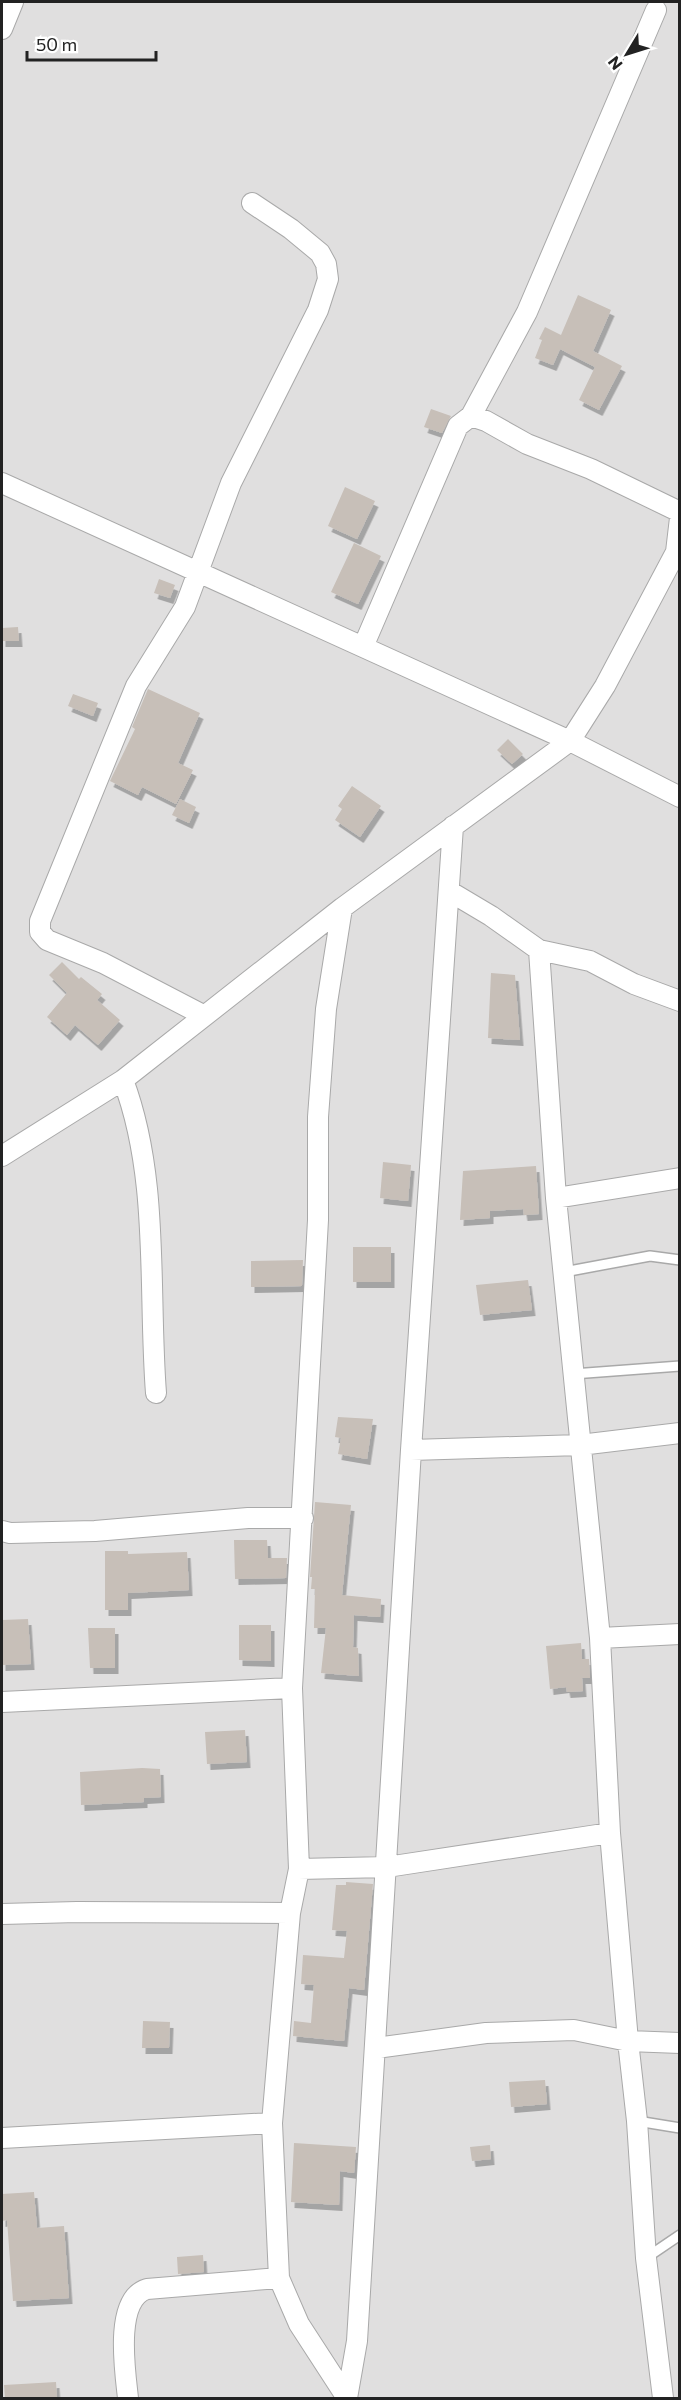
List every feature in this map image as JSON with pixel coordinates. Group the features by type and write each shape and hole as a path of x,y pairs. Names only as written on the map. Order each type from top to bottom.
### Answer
{"street":[{"path":"2,29 13,2"},
{"path":"363,647 458,426 471,416 527,312 656,10"},
{"path":"203,1015 103,963 47,940 40,932 40,921 136,686 180,616 199,573 231,483 318,310 328,279 326,264 320,253 291,229 252,203"},
{"path":"471,416 486,421 527,444 591,470 680,512"},
{"path":"2,483 570,741 680,796"},
{"path":"2,1156 123,1080 342,908 570,741 605,686 676,552 680,518"},
{"path":"347,2398 357,2341 411,1450 453,826"},
{"path":"449,891 491,916 539,950 590,961 634,984 680,1001"},
{"path":"342,908 327,1009 318,1117 318,1220 292,1688 299,1869 290,1913 272,2123 279,2278 300,2324 347,2398"},
{"path":"539,950 556,1198 600,1638 610,1833 637,2121 646,2258 663,2398"},
{"path":"123,1080 131,1101 150,1214 153,1287 152,1344 156,1393"},
{"path":"556,1198 680,1178"},
{"path":"411,1450 580,1445 680,1433"},
{"path":"2,1531 10,1533 94,1531 248,1518 303,1518"},
{"path":"600,1638 680,1634"},
{"path":"2,1702 292,1688"},
{"path":"299,1869 387,1868 610,1833"},
{"path":"2,1914 290,1913"},
{"path":"376,2048 486,2033 574,2030 628,2041 680,2043"},
{"path":"2,2138 272,2123"},
{"path":"128,2398 125,2340 129,2305 139,2291 279,2278"}],"lane":[{"path":"563,1272 650,1256 680,1260"},
{"path":"573,1374 680,1366"},
{"path":"637,2121 680,2128"},
{"path":"646,2258 680,2235"}],"shaded area":[{"path":"2,2 679,2 679,2398 2,2398"}],"building":[{"path":"578,295 611,310 593,351 622,366 599,410 579,400 595,367 560,349 553,365 535,358 542,340 539,339 545,327 561,335"},
{"path":"431,409 451,416 442,433 424,427"},
{"path":"345,487 375,501 357,539 328,526"},
{"path":"354,543 381,556 358,604 331,592"},
{"path":"159,579 175,585 170,598 154,593"},
{"path":"18,627 19,641 2,641 2,628"},
{"path":"148,689 200,713 178,763 193,770 176,804 142,787 138,795 110,781 135,729 132,727"},
{"path":"73,694 98,703 93,716 68,706"},
{"path":"508,739 523,754 512,764 497,750"},
{"path":"352,786 381,806 360,837 335,820 342,809 338,806"},
{"path":"180,799 196,807 189,823 172,815"},
{"path":"62,962 79,979 81,977 102,994 97,1000 120,1020 98,1045 75,1025 67,1035 47,1017 67,993 49,975"},
{"path":"491,973 515,975 520,1040 488,1038"},
{"path":"383,1162 411,1165 408,1201 380,1198"},
{"path":"536,1166 539,1214 524,1215 523,1209 490,1211 490,1218 460,1220 463,1171"},
{"path":"353,1247 391,1247 391,1282 353,1282"},
{"path":"303,1260 302,1286 251,1287 251,1261"},
{"path":"528,1280 532,1310 480,1315 476,1285"},
{"path":"338,1417 373,1419 367,1459 338,1454 341,1438 335,1437"},
{"path":"315,1502 351,1505 342,1595 381,1599 380,1617 354,1615 353,1647 358,1648 359,1676 321,1673 326,1628 314,1628 315,1589 311,1589 312,1577 310,1577"},
{"path":"234,1540 267,1540 268,1558 287,1558 286,1578 235,1579"},
{"path":"105,1551 128,1551 128,1554 187,1552 189,1590 128,1593 128,1610 105,1610"},
{"path":"28,1619 31,1664 2,1665 2,1620"},
{"path":"239,1625 271,1625 271,1661 239,1660"},
{"path":"88,1628 115,1628 115,1668 90,1668"},
{"path":"581,1643 582,1659 589,1659 590,1678 582,1678 583,1691 567,1692 566,1687 550,1689 546,1646"},
{"path":"245,1730 247,1762 207,1764 205,1732"},
{"path":"160,1769 161,1797 144,1798 144,1802 81,1805 80,1772"},
{"path":"346,1882 373,1884 364,1990 349,1988 344,2041 293,2036 294,2021 311,2023 314,1985 301,1984 303,1955 344,1958 347,1931 332,1930 336,1885 346,1885"},
{"path":"143,2021 170,2022 169,2048 142,2048"},
{"path":"545,2080 547,2104 511,2107 509,2082"},
{"path":"294,2143 356,2147 354,2173 340,2171 339,2205 291,2202"},
{"path":"490,2145 491,2159 472,2161 470,2147"},
{"path":"34,2192 37,2228 64,2226 69,2298 13,2301 7,2220 2,2221 2,2194"},
{"path":"203,2255 204,2272 178,2274 177,2257"},
{"path":"56,2382 57,2398 5,2398 4,2385"}]}
